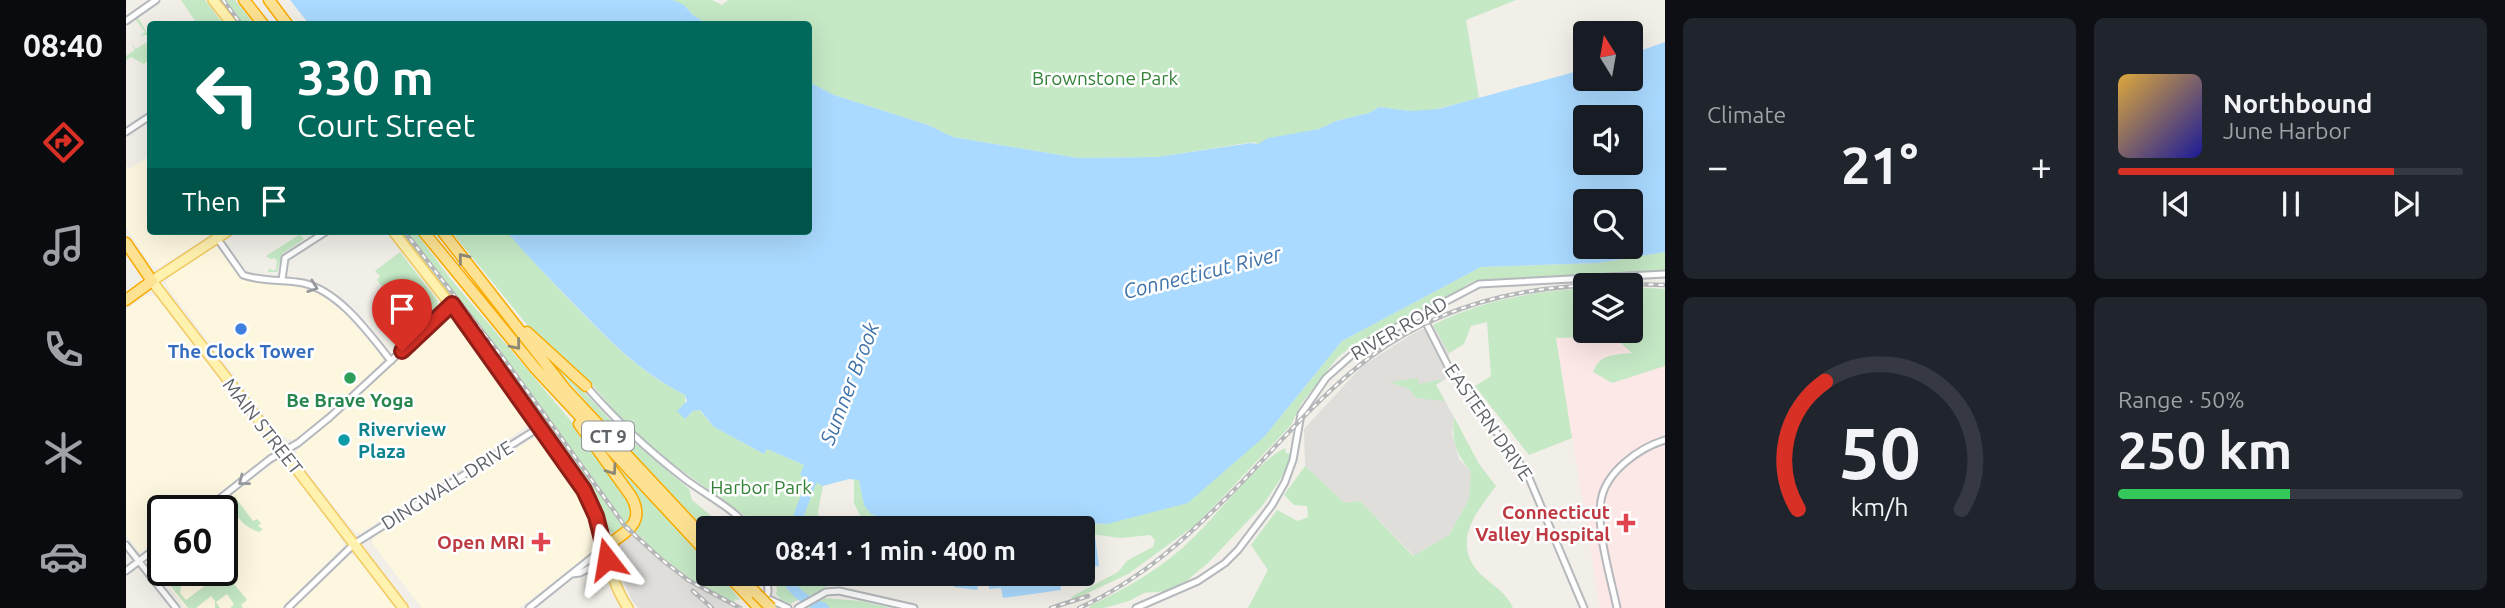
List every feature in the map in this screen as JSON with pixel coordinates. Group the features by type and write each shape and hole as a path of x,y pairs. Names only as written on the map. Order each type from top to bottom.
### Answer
{"highway":[{"path":"244,0 261,21"},
{"path":"269,0 285,21"},
{"name":"CT 9","path":"427,235 559,395 696,541"},
{"name":"CT 9","path":"445,235 582,408 696,529"},
{"name":"MAIN STREET","path":"126,243 152,281"},
{"path":"126,300 152,281"},
{"path":"515,322 586,386"},
{"path":"559,395 631,496 636,507 632,526 605,547"},
{"path":"741,586 753,596 769,603"},
{"path":"746,586 760,608"}],"main road":[{"path":"213,0 230,21"},
{"path":"152,281 222,235"},
{"path":"396,235 452,304 588,496 619,593 628,608"},
{"name":"MAIN STREET","path":"152,281 403,608"}],"street":[{"path":"126,20 156,0"},
{"path":"126,132 147,118"},
{"path":"282,280 285,258 321,235"},
{"path":"217,238 243,275 308,284 332,296 391,361"},
{"name":"RIVER ROAD","path":"1136,608 1194,583 1231,557 1272,505 1285,482 1293,460 1298,419 1321,385 1363,345 1465,289 1486,282 1665,274"},
{"path":"225,495 330,417 452,304"},
{"name":"EASTERN DRIVE","path":"1422,315 1450,370 1527,473 1584,608"},
{"path":"586,386 627,431 681,476 738,516"},
{"name":"DINGWALL DRIVE","path":"288,608 354,544 540,426"},
{"path":"1617,608 1602,530 1601,498 1610,481 1630,458 1665,440"},
{"path":"126,545 176,608"},
{"path":"529,608 605,547"},
{"path":"126,571 147,555"},
{"path":"572,574 580,573 607,559"},
{"path":"797,608 821,595 839,591 914,608"},
{"path":"760,608 769,603 788,608"}],"shaded area":[{"path":"147,158 147,235 210,235 159,268 153,266 126,227 126,165 129,169"},
{"path":"216,245 235,271 246,278 304,286 322,295 342,311 384,358 380,367 303,435 291,440 280,435 168,288 166,283 169,276"},
{"path":"147,295 157,297 272,449 271,453 216,495 147,495 147,548 140,553 126,535 126,310"},
{"path":"449,316 458,319 487,358 530,419 529,425 361,533 357,533 310,475 296,451"},
{"path":"1433,325 1449,353 1446,379 1436,385 1454,417 1452,433 1459,459 1471,471 1469,499 1449,535 1414,556 1360,501 1345,503 1305,466 1304,429 1362,366 1414,333"},
{"name":"Connecticut Valley Hospital","path":"1573,337 1573,343 1621,343 1633,353 1608,355 1639,372 1665,366 1665,608 1600,608 1556,338"},
{"path":"536,437 547,443 577,487 590,511 600,546 519,608 422,608 372,543 373,538"},
{"path":"278,460 282,461 338,531 344,546 281,608 186,608 169,586 238,586 238,495 231,495"},
{"path":"634,532 643,536 646,544 671,567 696,583 696,586 702,586 742,608 638,608 618,569 612,547"},
{"path":"351,554 358,558 396,608 293,608"}],"green space":[{"path":"181,0 205,0 221,21 195,21"},
{"path":"219,0 235,0 252,21 236,21"},
{"name":"Brownstone Park","path":"673,0 712,0 722,5 728,0 1516,0 1466,20 1479,98 1429,111 1379,107 1369,113 1336,121 1319,129 1258,144 1254,142 1157,157 1078,158 953,137 928,125 834,95 812,84 812,21 702,21"},
{"path":"138,18 147,35 140,36 145,32 136,20"},
{"path":"147,42 147,62 144,64 131,57 126,60 126,56 135,50 131,43 136,49"},
{"path":"299,235 304,239 282,254 277,272 268,272 269,268 273,271 276,269 277,261 266,256"},
{"path":"403,235 418,235 449,277 587,440 624,492 634,511 622,530 615,534 607,530 596,497 514,377"},
{"name":"Harbor Park","path":"454,235 510,235 614,345 653,376 685,395 685,419 693,411 699,410 714,427 764,454 767,449 804,465 801,475 823,486 819,516 745,516 677,467 624,423 591,383 532,331"},
{"path":"400,252 438,301 437,307 423,319 390,282 387,285 389,288 394,288 410,308 404,313 377,280 380,276 375,271"},
{"path":"1665,252 1665,270 1573,273 1573,275 1474,281 1355,344 1338,357 1301,404 1291,425 1194,526 1128,574 1073,600 1071,597 1118,572 1128,560 1153,547 1155,540 1150,535 1121,538 1095,535 1095,524 1107,524 1265,436 1342,341 1481,267 1598,263 1643,259 1643,256"},
{"path":"1643,288 1665,289 1665,366 1612,383 1593,372 1604,358 1632,353 1621,343 1643,343"},
{"path":"1573,289 1573,337 1556,338 1572,438 1529,455 1475,386 1491,376 1487,322 1471,326 1464,344 1449,353 1433,325 1488,303"},
{"path":"556,367 624,434 689,489 692,500 711,516 696,516 696,522"},
{"path":"1418,378 1419,384 1443,379 1436,385 1445,401 1416,398 1409,389 1390,382"},
{"path":"1454,417 1479,464 1496,486 1476,515 1467,536 1470,558 1476,569 1506,596 1513,608 1248,608 1268,570 1251,545 1277,510 1298,521 1308,517 1307,506 1294,505 1284,495 1305,466 1345,503 1360,501 1413,556 1449,535 1469,499 1471,471 1456,446"},
{"path":"1285,448 1286,453 1290,454 1286,471 1262,506 1208,563 1184,583 1166,591 1144,593 1129,601 1104,608 1090,608 1089,606 1131,585 1170,558 1193,538 1262,465"},
{"path":"604,453 696,549 696,583 646,544 643,536 641,538 634,532 640,522 641,512 639,502 627,481"},
{"path":"854,479 859,480 864,504 871,514 883,516 860,516 854,503"},
{"path":"238,501 253,521 257,519 261,523 258,526 263,529 259,532 244,524 238,517"},
{"path":"171,586 181,586 180,593 186,600 205,586 236,586 247,600 241,605 243,608 230,608 234,604 227,594 216,602 220,608 215,608 215,601 211,596 196,608 188,608"},
{"path":"702,586 729,586 740,600 735,599 735,604"},
{"path":"776,586 827,586 791,604 781,600 776,594"},
{"path":"824,598 860,601 892,608 808,608"}],"water":[{"path":"290,0 673,0 684,5 702,21 307,21"},
{"name":"Connecticut River","path":"1665,42 1665,252 1643,256 1643,189 1573,189 1573,259 1622,259 1598,263 1481,267 1342,341 1265,436 1188,503 1107,524 1095,524 1095,516 871,514 864,505 859,480 849,479 823,486 800,475 804,465 767,449 764,454 714,427 700,410 693,411 685,419 677,411 687,401 685,395 638,365 612,342 510,235 812,235 812,84 834,95 928,125 953,137 1078,158 1157,157 1258,144 1268,138 1319,129 1336,121 1369,113 1379,107 1410,111 1438,109 1573,72 1573,91 1643,91 1643,50"},
{"path":"1095,536 1099,566 1095,567"},
{"path":"954,586 978,586 977,590"},
{"path":"989,586 1061,586 1061,590 1003,598 1001,588 989,589"}],"waterway":[{"name":"Sumner Brook","path":"798,516 816,469"},
{"name":"Sumner Brook","path":"791,586 806,599 824,608"}],"railway":[{"path":"223,0 239,21"},
{"path":"407,235 507,363 625,526 688,580 740,608"},
{"path":"1079,608 1125,583 1166,553 1224,501 1340,382 1389,344 1425,324 1463,308 1501,297 1541,290 1581,285 1665,285"},
{"path":"693,591 712,608"},
{"path":"1051,608 1088,596"}],"place":[{"name":"The Clock Tower","path":"241,329"},
{"name":"Be Brave Yoga","path":"350,378"},
{"name":"Riverview Plaza","path":"344,440"},
{"name":"Connecticut Valley Hospital","path":"1626,523"},
{"name":"Open MRI","path":"541,542"}],"route":[{"path":"402,351 452,304 584,490 596,516 607,559"}]}
